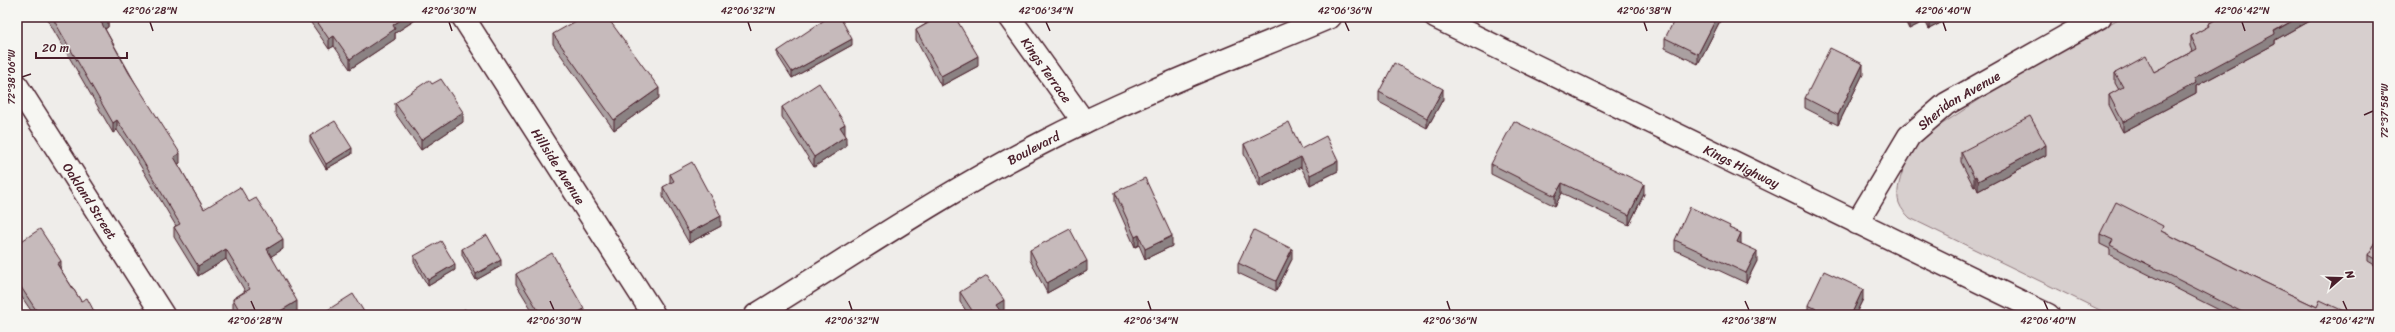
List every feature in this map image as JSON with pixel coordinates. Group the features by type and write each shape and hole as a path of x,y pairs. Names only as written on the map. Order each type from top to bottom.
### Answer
{"main road":[{"name":"Hillside Avenue","path":"463,17 654,315"},
{"name":"Kings Terrace","path":"1009,17 1084,122"},
{"name":"Boulevard","path":"756,315 977,179 1084,122 1330,17"},
{"name":"Kings Highway","path":"1435,17 2048,315"},
{"name":"Sheridan Avenue","path":"1857,223 1909,136 1946,104 2100,17"},
{"name":"Oakland Street","path":"17,86 163,315"}],"shaded area":[{"path":"2122,17 2378,17 2378,315 2110,315 1910,218 1905,213 1899,203 1898,187 1900,178 1908,160 1921,138 2026,69"}],"building":[{"path":"52,17 108,17 101,22 129,73 180,153 174,157 204,209 240,187 249,202 256,198 283,239 267,249 297,301 274,315 242,315 233,299 250,289 226,249 198,266 174,227 180,224 117,120 113,123"},
{"path":"314,17 405,17 393,25 395,29 350,59 334,36 329,39"},
{"path":"583,17 607,17 659,88 614,120 553,34"},
{"path":"829,17 840,17 852,39 792,72 778,51"},
{"path":"927,17 955,17 978,56 941,76 916,30 930,22"},
{"path":"1676,17 1717,17 1698,54 1665,38"},
{"path":"2220,17 2299,17 2274,31 2275,34 2194,78 2196,83 2123,122 2109,95 2123,87 2115,73 2146,56 2154,72 2197,49 2191,36 2209,26 2208,24"},
{"path":"1830,48 1863,64 1838,115 1805,98"},
{"path":"1394,63 1443,89 1427,118 1379,92"},
{"path":"441,79 463,112 421,140 395,103 429,80 432,84"},
{"path":"819,83 845,124 840,127 846,136 814,157 782,107"},
{"path":"2030,116 2046,145 1978,181 1976,176 1974,177 1961,152"},
{"path":"335,121 352,148 326,164 310,136"},
{"path":"1514,121 1644,184 1629,215 1562,183 1555,196 1491,164"},
{"path":"1289,122 1301,149 1326,136 1338,161 1310,175 1301,157 1260,177 1244,144"},
{"path":"692,162 721,216 689,233 663,187 674,181 670,174"},
{"path":"1145,178 1172,236 1145,249 1139,235 1135,237 1115,192"},
{"path":"2116,202 2163,226 2161,231 2249,275 2317,307 2320,300 2352,315 2248,315 2110,245 2113,240 2100,234"},
{"path":"1690,207 1730,226 1729,228 1741,233 1737,242 1757,251 1746,273 1675,240"},
{"path":"40,229 61,261 57,264 81,301 87,298 96,315 35,315 38,313 17,281 17,244"},
{"path":"1070,229 1087,261 1047,283 1030,250"},
{"path":"1254,230 1292,249 1276,281 1238,263"},
{"path":"487,235 501,260 476,274 462,249"},
{"path":"2378,239 2378,261 2368,255"},
{"path":"441,241 455,264 428,280 414,256"},
{"path":"552,253 584,309 574,315 541,315 516,274"},
{"path":"1824,271 1863,289 1851,315 1829,315 1808,305"},
{"path":"987,275 1004,300 996,305 1003,315 975,315 960,292"},
{"path":"353,294 366,315 328,315 326,311"},
{"path":"465,309 469,315 455,315"}]}
